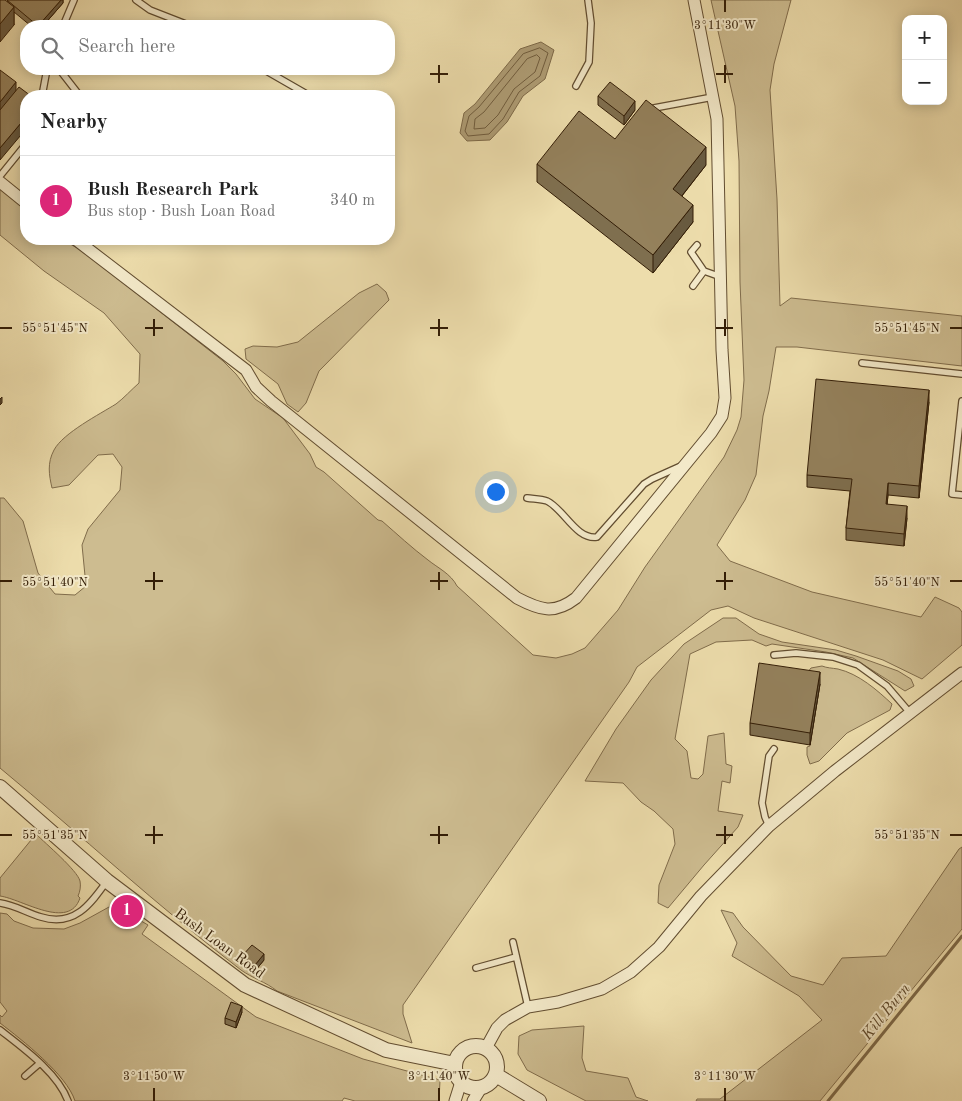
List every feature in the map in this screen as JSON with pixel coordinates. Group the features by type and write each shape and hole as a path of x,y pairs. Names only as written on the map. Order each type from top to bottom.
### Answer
{"street":[{"path":"84,245 246,370 256,387 278,408 517,598 535,608 552,610 567,605 576,598 687,463 722,416 725,398 722,350 722,277 717,119 694,0"},
{"path":"0,182 20,198"},
{"path":"486,1048 497,1028 505,1020 528,1007 558,1002 602,989 631,972 659,947 701,896 769,826 835,771 962,673"},
{"name":"Bush Loan Road","path":"0,787 107,881 245,986 386,1050 455,1064"},
{"path":"470,1046 486,1048 496,1060 496,1075 487,1085 481,1088 470,1087 461,1082 455,1070 455,1064 458,1056 470,1046"},
{"path":"496,1075 539,1101"},
{"path":"455,1101 461,1082"},
{"path":"473,1101 481,1088"}],"lane":[{"path":"66,20 74,0"},
{"path":"136,0 150,10 176,20"},
{"path":"576,86 590,62 591,23 588,0"},
{"path":"43,90 46,75"},
{"path":"64,75 75,90"},
{"path":"273,75 300,90"},
{"path":"654,108 713,97"},
{"path":"0,176 20,151"},
{"path":"697,245 691,252 704,272 722,277"},
{"path":"693,286 704,272"},
{"path":"862,363 962,374"},
{"path":"962,401 952,494 962,495"},
{"path":"527,498 548,502 581,531 592,538 597,537 644,484 687,463"},
{"path":"774,655 796,653 832,657 858,666 887,686 911,714"},
{"path":"769,826 762,803 769,756 774,749"},
{"path":"0,903 41,917 65,919 83,911 107,881"},
{"path":"513,942 528,1007"},
{"path":"476,968 516,957"},
{"path":"0,1030 40,1062 66,1093 68,1101"},
{"path":"25,1076 40,1062"}],"shaded area":[{"path":"711,0 791,0 774,64 770,90 777,199 780,306 791,298 962,316 962,366 797,347 776,347 763,416 756,475 745,500 717,545 730,561 812,592 921,617 935,597 959,608 962,612 962,645 922,679 883,660 754,618 728,606 711,610 637,667 629,682 403,1005 403,1014 412,1043 277,991 241,970 210,946 0,768 0,498 4,498 23,521 38,573 55,594 75,595 86,586 82,545 88,529 120,490 122,467 113,454 98,455 69,485 52,488 49,474 50,460 54,450 65,437 82,424 116,404 139,383 140,354 104,313 44,271 0,235 0,189 20,205 20,245 72,245 81,250 223,361 236,374 255,399 283,418 310,454 316,467 378,520 382,521 416,551 448,575 457,586 533,655 556,658 585,648 618,610 645,567 724,457 737,430 741,417 744,380 740,282 739,161 735,106"},
{"path":"377,284 386,292 389,300 319,371 306,403 298,412 287,404 278,384 246,359 245,349 253,346 277,347 298,342 359,293"},
{"path":"723,618 736,618 759,634 782,642 836,650 856,656 898,671 911,679 914,686 905,691 853,658 772,644 766,646 752,640 716,642 690,654 675,739 687,751 691,778 698,779 703,774 708,736 724,733 726,764 732,766 730,783 722,781 718,811 743,815 738,827 668,908 658,903 659,885 675,844 673,829 654,811 641,802 623,783 585,781 616,729 651,680 684,644"},
{"path":"822,666 846,671 874,688 892,704 890,710 847,733 819,761 810,764 807,747 810,746 820,684 807,673 811,668"},
{"path":"36,834 67,864 80,881 78,896 80,898 74,908 66,912 56,913 0,896 0,878"},
{"path":"962,847 962,929 820,1101 696,1101 697,1099 720,1099 822,1020 799,996 732,956 737,943 721,910 733,913 743,927 791,976 823,985 842,958 886,956"},
{"path":"109,907 125,908 124,911 148,925 142,934 256,1017 363,1059 440,1080 439,1101 355,1101 344,1098 342,1101 75,1101 54,1069 0,1023 0,1015 2,1017 7,1011 0,1002 0,913 7,914 14,921 33,928 64,929 80,923"},
{"path":"584,1026 582,1058 586,1071 628,1078 636,1097 648,1101 586,1101 527,1070 518,1054 519,1036 532,1030"}],"water":[{"path":"541,42 554,50 545,79 523,96 507,122 490,140 467,141 460,133 464,113 475,104 520,49"}],"building":[{"path":"0,0 5,0 14,7 0,24"},
{"path":"7,0 61,0 43,20 31,20"},
{"path":"0,70 16,82 0,102"},
{"path":"610,82 635,101 624,116 598,96"},
{"path":"19,87 23,90 20,90 20,124 0,148 0,110"},
{"path":"646,100 706,147 673,189 693,205 653,255 537,164 579,111 615,139"},
{"path":"816,379 929,390 919,486 888,483 886,504 907,506 904,534 846,528 852,479 807,475"},
{"path":"759,663 820,672 810,733 750,723"},
{"path":"252,945 264,954 255,965 242,956"},
{"path":"231,1002 242,1006 236,1022 225,1018"}],"waterway":[{"name":"Kill Burn","path":"828,1101 962,936"}],"place":[{"name":"Bush Research Park","path":"127,911"}]}
